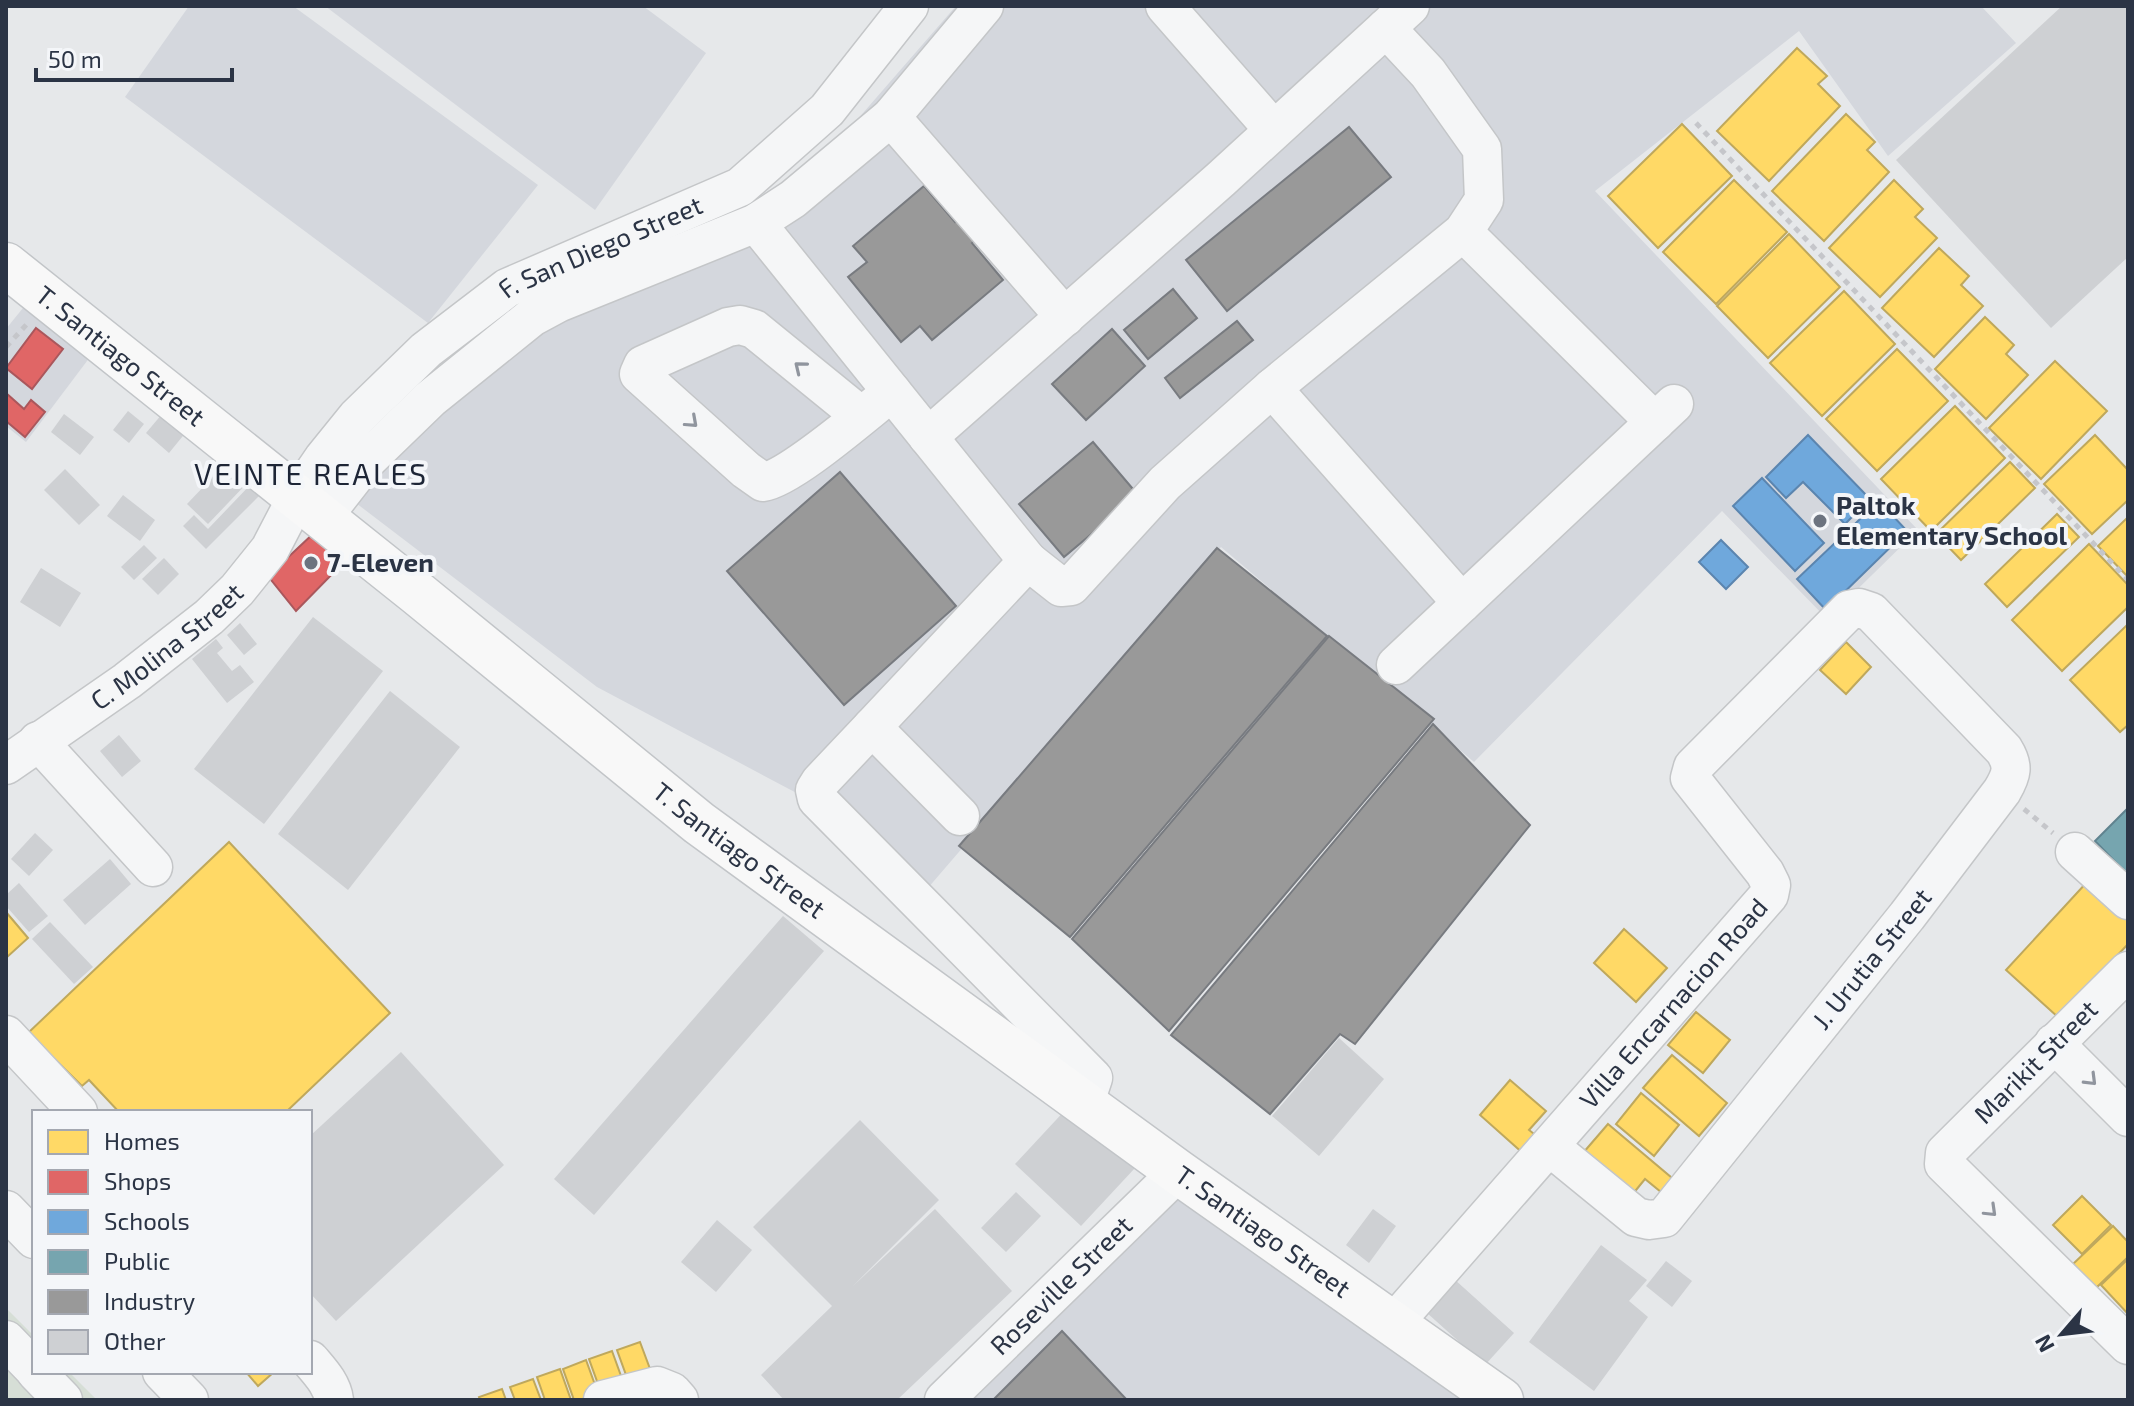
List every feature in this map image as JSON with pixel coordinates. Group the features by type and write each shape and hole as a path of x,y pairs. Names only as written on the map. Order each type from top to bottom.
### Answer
{"main road":[{"name":"T. Santiago Street","path":"6,265 699,823 1178,1172 1501,1400"}],"street":[{"name":"F. San Diego Street","path":"336,470 357,417 426,350 507,288 740,187 827,110 909,6"},
{"path":"336,470 368,459 430,399 532,317 558,303 756,223 793,199 891,117 984,6"},
{"path":"1165,6 1273,129"},
{"path":"756,223 928,437 1028,561 1061,587 1071,586 1165,483 1272,388 1463,232 1484,200 1482,149 1428,73 1398,17 1221,179 928,437"},
{"path":"891,117 1065,317"},
{"path":"1396,665 1664,413 1463,232"},
{"path":"861,416 754,329 740,325 728,327 643,365 639,374 758,480 772,481 813,453 861,416 892,392"},
{"path":"1272,388 1462,603"},
{"name":"C. Molina Street","path":"6,765 127,681 209,617 310,508 336,470"},
{"path":"1028,561 815,790 817,799 1093,1078 1085,1102"},
{"name":"J. Urutia Street","path":"1549,1146 1636,1217 1649,1220 1664,1218 1907,916 2011,775 2011,762 2004,750 1871,612 1859,608 1849,610"},
{"name":"Villa Encarnacion Road","path":"1393,1324 1769,895 1771,885 1765,873 1690,778 1693,767 1849,610"},
{"path":"872,727 960,816"},
{"path":"38,741 153,867"},
{"path":"2075,852 2128,900"},
{"name":"Marikit Street","path":"2128,971 1945,1153 1944,1164 2128,1345"},
{"path":"6,1035 76,1110"},
{"path":"2054,1043 2128,1117"},
{"name":"Roseville Street","path":"944,1400 1178,1172"},
{"path":"6,1210 32,1237"},
{"path":"6,1340 32,1368"},
{"path":"312,1362 323,1374 334,1400"},
{"path":"38,1374 63,1400"},
{"path":"164,1374 189,1400"},
{"path":"603,1400 657,1386 672,1392 679,1400"}],"path":[{"path":"1696,123 2128,580"},
{"path":"2002,791 2075,852"}],"shaded area":[{"path":"189,6 293,6 538,185 428,323 125,97"},
{"path":"325,6 643,6 706,53 595,210"},
{"path":"956,6 1981,6 2016,43 1888,156 1799,31 1595,191 1918,530 1827,619 1722,511 1474,762 1221,547 909,910 806,798 597,687 335,487 406,408 754,213 843,136"},
{"path":"27,303 90,357 26,442 6,426 6,329"},
{"path":"1180,1189 1480,1400 961,1400"},
{"path":"6,1308 32,1334 32,1374 71,1374 97,1400 6,1400"}],"building: Homes":[{"path":"1797,48 1827,76 1818,84 1840,106 1769,181 1717,131"},
{"path":"1846,114 1875,142 1867,150 1889,172 1824,241 1772,191"},
{"path":"1682,124 1732,176 1658,248 1608,196"},
{"path":"1734,180 1787,232 1716,304 1663,252"},
{"path":"1894,180 1923,209 1915,217 1937,238 1880,297 1829,248"},
{"path":"1789,234 1840,287 1768,358 1717,306"},
{"path":"1939,248 1969,276 1961,285 1983,306 1934,357 1882,308"},
{"path":"1844,291 1895,344 1822,416 1770,363"},
{"path":"1985,317 2014,345 2006,354 2028,375 1986,419 1935,369"},
{"path":"1897,349 1948,401 1877,471 1826,419"},
{"path":"2055,361 2107,411 2041,479 1989,428"},
{"path":"1955,406 2005,458 1931,531 1881,479"},
{"path":"2095,435 2128,470 2128,500 2092,534 2044,484"},
{"path":"2010,462 2035,488 1961,560 1936,534"},
{"path":"2057,514 2079,537 2007,607 1985,584"},
{"path":"2128,517 2128,577 2098,546"},
{"path":"2089,544 2128,585 2128,607 2062,671 2012,620"},
{"path":"2128,624 2128,725 2120,732 2070,680"},
{"path":"1846,642 1871,667 1846,694 1820,670"},
{"path":"229,842 390,1013 288,1110 117,1110 89,1080 82,1086 28,1033"},
{"path":"2088,881 2128,919 2128,944 2059,1018 2006,970"},
{"path":"6,912 28,938 6,958"},
{"path":"1624,929 1667,968 1636,1002 1594,963"},
{"path":"1696,1012 1730,1040 1703,1073 1668,1045"},
{"path":"1672,1055 1727,1103 1699,1136 1643,1088"},
{"path":"1510,1080 1546,1111 1529,1130 1539,1138 1525,1155 1480,1115"},
{"path":"1641,1093 1679,1125 1654,1156 1616,1124"},
{"path":"1608,1124 1672,1178 1661,1192 1645,1179 1632,1195 1583,1153"},
{"path":"2082,1196 2111,1225 2082,1254 2053,1225"},
{"path":"2113,1226 2128,1242 2128,1257 2096,1288 2073,1264"},
{"path":"2128,1259 2128,1314 2101,1285"},
{"path":"640,1342 653,1377 630,1386 617,1350"},
{"path":"612,1351 625,1387 602,1395 589,1359"},
{"path":"586,1360 599,1396 574,1400 563,1369"},
{"path":"560,1369 571,1400 545,1400 537,1377"},
{"path":"248,1374 272,1374 258,1386"},
{"path":"533,1379 541,1400 515,1400 510,1387"},
{"path":"502,1389 506,1400 480,1400 479,1397"}],"building: Shops":[{"path":"36,328 63,349 32,389 6,368"},
{"path":"6,393 24,409 31,400 45,412 25,437 6,421"},
{"path":"314,533 343,563 296,611 268,576"}],"building: Schools":[{"path":"1808,435 1870,499 1845,524 1803,482 1786,498 1766,477"},
{"path":"1762,478 1824,543 1795,571 1733,506"},
{"path":"1879,501 1907,531 1826,610 1797,579"},
{"path":"1721,540 1748,567 1726,589 1699,562"}],"building: Public":[{"path":"2128,808 2128,875 2095,841"}],"building: Industry":[{"path":"1349,127 1391,177 1227,311 1186,260"},
{"path":"924,186 955,222 965,213 982,234 972,243 1003,280 932,340 920,326 901,342 848,277 867,262 853,246"},
{"path":"1173,289 1197,318 1148,359 1124,330"},
{"path":"1237,321 1253,340 1180,398 1165,378"},
{"path":"1112,329 1145,366 1086,420 1052,384"},
{"path":"1093,442 1138,495 1064,557 1019,504"},
{"path":"840,472 956,606 844,705 727,571"},
{"path":"1217,548 1327,636 1070,937 959,846"},
{"path":"1329,636 1434,719 1169,1031 1072,939"},
{"path":"1433,724 1530,825 1355,1044 1340,1034 1270,1114 1171,1035"},
{"path":"1062,1331 1127,1400 993,1400"}],"building: Other":[{"path":"2062,6 2128,6 2128,257 2051,328 1896,160"},
{"path":"168,407 191,426 169,453 146,433"},
{"path":"128,411 144,424 129,443 113,430"},
{"path":"64,414 94,437 80,455 51,432"},
{"path":"229,460 250,480 208,524 187,504"},
{"path":"65,469 100,505 79,525 44,490"},
{"path":"252,483 262,493 206,549 183,526 194,515 208,529"},
{"path":"123,495 155,520 140,541 107,516"},
{"path":"144,545 157,558 134,580 121,567"},
{"path":"164,558 179,574 158,595 142,579"},
{"path":"41,568 81,593 60,627 20,602"},
{"path":"313,617 383,671 264,824 194,769"},
{"path":"240,623 257,644 244,655 227,635"},
{"path":"216,639 223,648 217,653 232,671 240,665 254,682 227,703 192,659"},
{"path":"390,691 460,747 348,890 278,834"},
{"path":"119,735 141,761 122,777 100,751"},
{"path":"35,833 53,850 29,876 11,859"},
{"path":"110,859 131,884 85,925 63,900"},
{"path":"19,883 48,916 29,932 6,906 6,895"},
{"path":"783,916 824,951 594,1215 554,1179"},
{"path":"50,922 93,967 74,984 32,939"},
{"path":"1339,1038 1384,1079 1319,1156 1272,1116"},
{"path":"401,1052 504,1165 336,1321 312,1295 312,1134"},
{"path":"1069,1106 1135,1168 1081,1226 1015,1164"},
{"path":"860,1120 939,1200 852,1287 935,1209 1012,1291 897,1400 784,1400 761,1375 832,1306 753,1227"},
{"path":"1016,1192 1041,1216 1006,1252 981,1228"},
{"path":"1373,1209 1396,1226 1369,1263 1346,1245"},
{"path":"717,1220 752,1250 716,1292 681,1262"},
{"path":"1601,1245 1647,1280 1629,1301 1648,1317 1594,1391 1529,1342"},
{"path":"1666,1261 1692,1281 1672,1307 1646,1286"},
{"path":"1454,1279 1514,1333 1485,1365 1426,1312"}],"place":[{"name":"Paltok Elementary School","path":"1820,521"},
{"name":"7-Eleven","path":"311,563"}],"district":[{"name":"VEINTE REALES","path":"311,475"}]}
